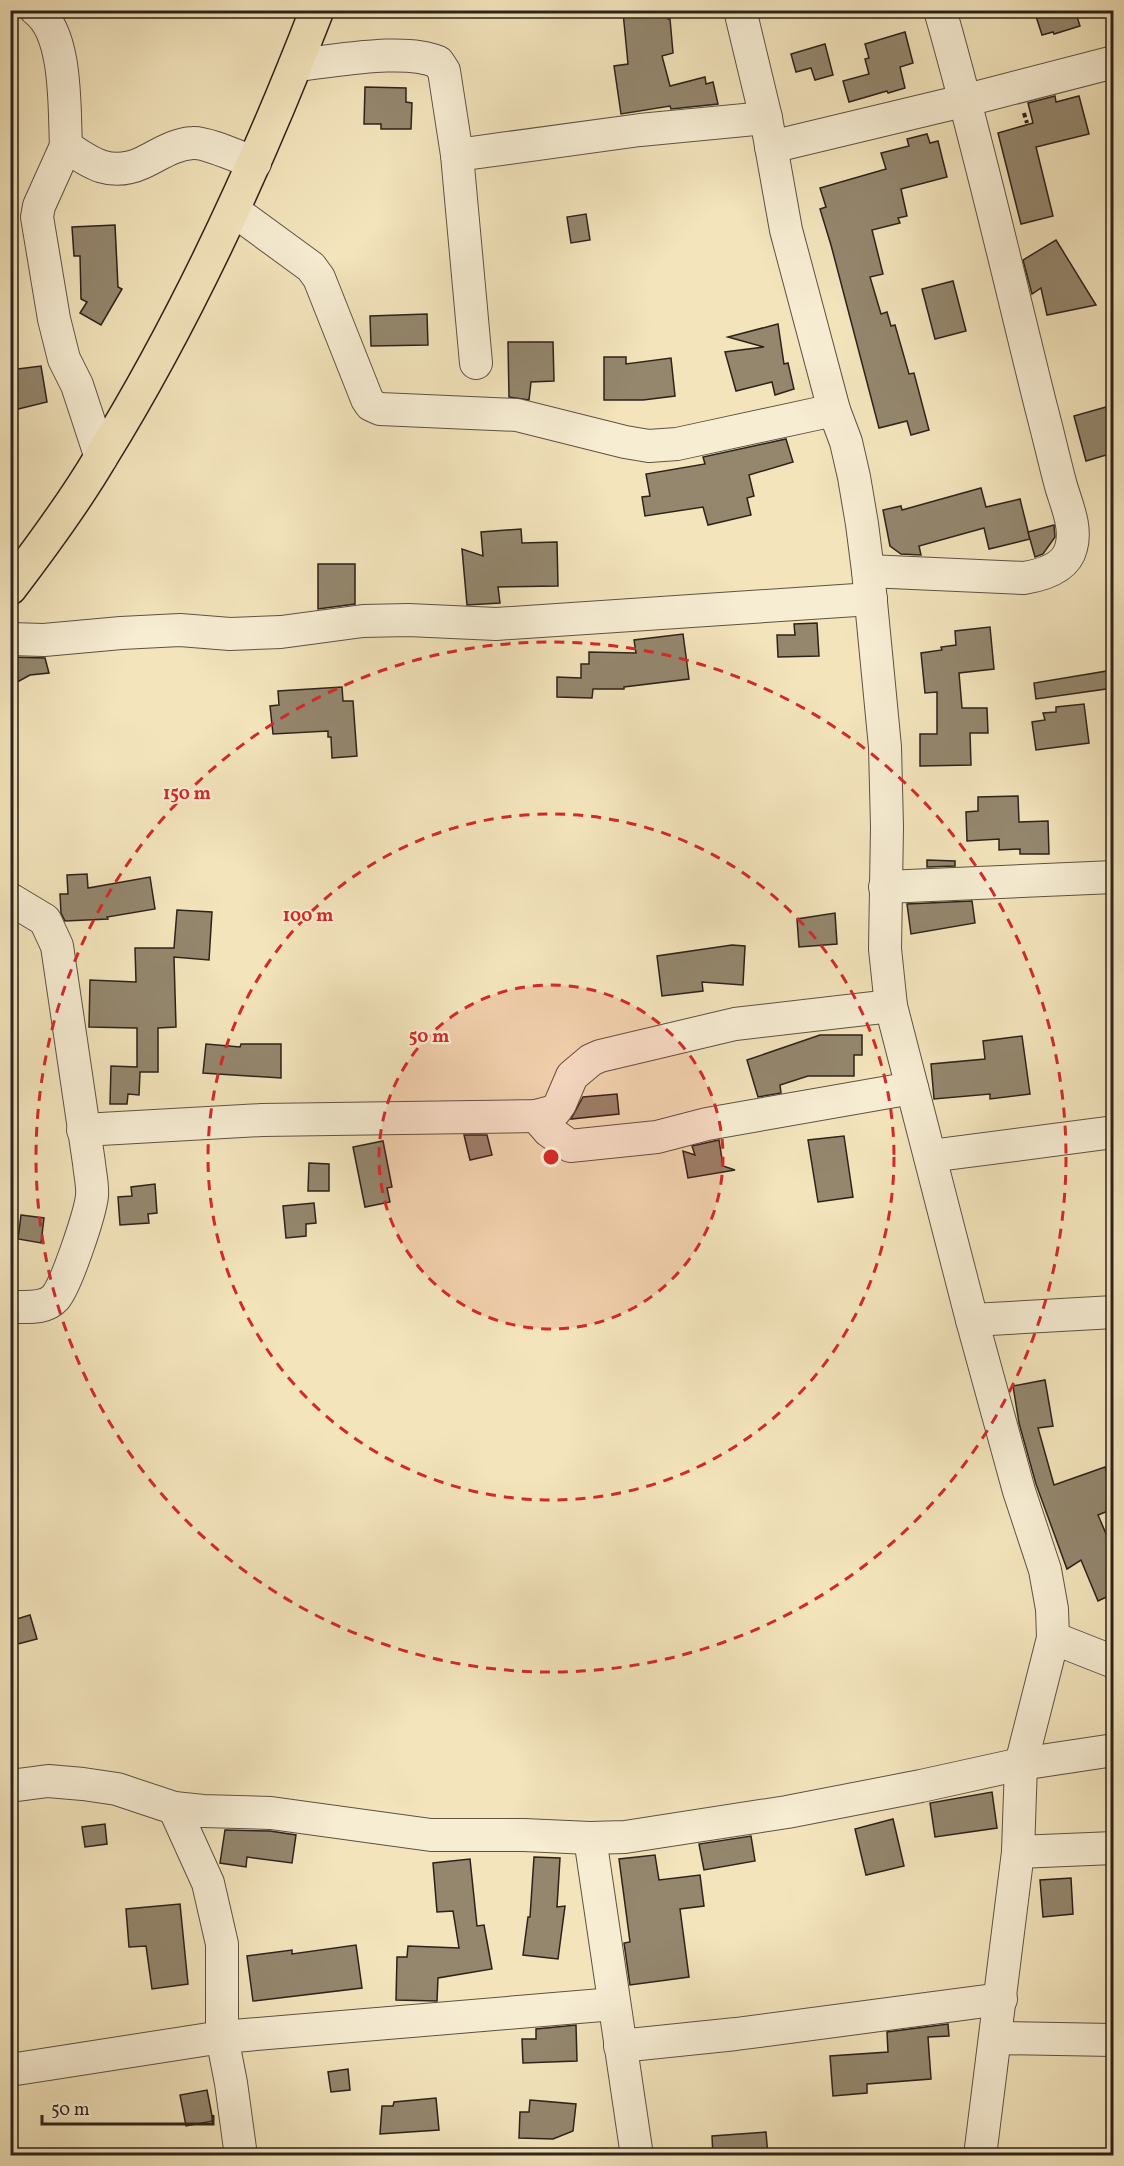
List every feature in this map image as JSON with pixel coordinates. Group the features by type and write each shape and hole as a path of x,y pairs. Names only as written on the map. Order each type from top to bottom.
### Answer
{"main road":[{"path":"10,588 101,458 180,318 255,163 317,10"}],"street":[{"path":"36,10 52,28 63,71 66,146 39,206 37,217 54,319 64,359 77,385 101,458"},
{"path":"740,10 768,133 786,230 854,477 870,585 885,747 887,827 885,948 891,1006 972,1320 1019,1491 1045,1570 1052,1609 1053,1638 1022,1764 1018,1852 980,2156"},
{"path":"10,639 45,640 180,630 241,634 281,632 363,621 496,624 870,585 1024,578 1036,576 1054,568 1066,559 1072,545 1071,519 966,100 940,10"},
{"path":"295,65 416,56 438,62 444,71 457,155 476,363"},
{"path":"457,155 640,130 768,133 966,100 1113,62"},
{"path":"66,146 99,167 121,169 142,163 170,149 192,143 198,143 255,163"},
{"path":"233,210 311,267 319,278 367,399 371,405 380,409 518,415 649,446 677,444 834,410"},
{"path":"885,887 1113,877"},
{"path":"10,899 45,920 57,946 92,1196 86,1222 68,1271 55,1298 39,1307 19,1307"},
{"path":"83,1130 262,1120 536,1116 555,1111 572,1076 591,1060 600,1056 735,1024 891,1006"},
{"path":"536,1116 549,1131 570,1146 657,1137 707,1124 912,1088"},
{"path":"930,1156 1113,1132"},
{"path":"972,1320 1113,1312"},
{"path":"1053,1638 1113,1662"},
{"path":"10,1786 48,1781 83,1784 117,1789 174,1808 202,1811 271,1812 431,1836 625,1837 787,1812 1022,1764 1113,1750"},
{"path":"174,1808 208,1883 222,1944 222,2037 241,2156"},
{"path":"590,1838 637,2156"},
{"path":"1018,1852 1113,1848"},
{"path":"620,2046 736,2034 1001,1998"},
{"path":"10,2070 222,2037 614,2004"},
{"path":"996,2038 1113,2040"}],"building":[{"path":"667,10 673,53 662,56 670,86 705,77 706,84 713,82 718,104 671,109 670,106 621,114 614,66 628,64 623,12"},
{"path":"1034,10 1075,10 1080,26 1042,35"},
{"path":"905,32 913,63 900,67 905,88 849,102 843,81 869,74 865,59 869,58 865,44"},
{"path":"825,44 833,75 815,80 811,68 796,72 791,54"},
{"path":"365,87 406,88 406,102 412,103 411,129 381,129 381,124 364,124"},
{"path":"1055,96 1056,102 1079,96 1089,134 1036,147 1053,216 1021,224 998,133 1033,123 1028,103"},
{"path":"927,134 930,143 938,141 947,177 901,189 907,216 898,218 900,223 872,230 883,274 870,277 881,314 887,312 891,326 895,325 909,374 914,373 929,430 911,435 907,421 879,428 820,209 826,207 820,188 886,169 881,153 909,146 907,139"},
{"path":"586,214 590,240 571,243 567,217"},
{"path":"115,225 118,287 122,289 101,325 80,313 87,302 81,299 80,256 74,256 72,227"},
{"path":"1056,240 1096,305 1047,315 1041,288 1032,294 1023,260"},
{"path":"953,281 966,331 935,339 922,289"},
{"path":"427,314 428,345 371,346 370,316"},
{"path":"778,324 784,364 788,363 794,389 775,395 772,382 736,391 725,352 764,347 728,337"},
{"path":"508,342 553,342 554,381 531,382 529,400 509,397"},
{"path":"604,357 626,357 626,364 671,358 675,396 643,400 604,400"},
{"path":"41,366 47,402 10,411 10,370"},
{"path":"1113,405 1113,453 1086,461 1074,416"},
{"path":"786,439 793,462 749,475 754,496 747,498 751,515 708,525 703,507 645,516 642,497 650,496 646,474 705,464 703,457"},
{"path":"981,488 986,507 1020,499 1030,539 989,549 984,528 919,546 921,555 901,554 890,546 883,510 901,506 902,510"},
{"path":"1054,525 1055,537 1043,554 1035,557 1028,532"},
{"path":"521,529 522,543 557,542 558,586 498,587 500,603 467,605 462,549 483,556 481,532"},
{"path":"318,564 355,564 355,604 318,609"},
{"path":"817,623 819,656 778,657 777,635 795,635 794,624"},
{"path":"990,627 994,669 959,673 962,708 987,708 988,733 970,733 971,765 920,766 920,734 937,734 937,692 925,693 921,653 956,645 955,631"},
{"path":"683,634 689,679 624,687 624,689 593,689 592,698 557,697 557,677 581,678 581,664 589,664 589,652 636,653 634,640"},
{"path":"10,657 45,658 49,673 30,675 10,686"},
{"path":"1113,670 1113,688 1036,699 1034,683"},
{"path":"342,687 343,701 353,701 357,756 332,758 331,737 328,737 328,731 273,734 270,706 279,705 278,691"},
{"path":"1084,704 1089,743 1036,750 1032,722 1045,720 1043,713 1056,712 1056,707"},
{"path":"1018,796 1019,822 1048,821 1049,854 1020,854 1020,849 999,850 999,839 967,841 966,812 978,811 978,797"},
{"path":"927,860 955,861 955,866 927,867"},
{"path":"87,874 88,888 150,877 155,909 107,917 108,919 65,921 61,913 60,894 68,894 67,875"},
{"path":"972,901 975,923 911,934 907,904"},
{"path":"177,910 212,912 209,960 174,957 176,1027 158,1028 158,1072 140,1072 139,1095 128,1094 127,1104 110,1104 111,1066 137,1067 137,1028 89,1027 90,980 136,982 135,948 174,948"},
{"path":"835,913 837,944 799,947 797,919"},
{"path":"732,945 745,946 743,985 702,982 703,991 662,996 657,956"},
{"path":"820,1035 862,1035 862,1055 854,1055 854,1076 808,1076 780,1085 781,1093 758,1097 747,1060"},
{"path":"1022,1036 1030,1094 990,1099 990,1094 934,1099 931,1064 985,1059 983,1041"},
{"path":"206,1044 240,1047 241,1044 281,1044 281,1078 203,1073"},
{"path":"617,1094 619,1114 571,1119 583,1097"},
{"path":"464,1135 487,1135 492,1155 470,1160"},
{"path":"844,1136 853,1197 818,1202 808,1140"},
{"path":"719,1140 723,1166 735,1170 688,1178 683,1151 695,1155 692,1146"},
{"path":"383,1141 392,1187 387,1188 390,1202 365,1207 353,1147"},
{"path":"309,1163 329,1164 329,1191 308,1191"},
{"path":"155,1184 157,1213 148,1214 149,1223 120,1225 118,1197 132,1196 131,1187"},
{"path":"314,1203 316,1223 306,1224 306,1236 286,1238 283,1206"},
{"path":"21,1215 44,1218 41,1243 18,1239"},
{"path":"1045,1380 1053,1426 1038,1428 1054,1485 1105,1467 1113,1489 1113,1509 1098,1515 1113,1550 1113,1594 1098,1601 1081,1560 1067,1569 1036,1484 1019,1423 1013,1386"},
{"path":"30,1615 37,1639 10,1646 10,1621"},
{"path":"992,1792 997,1828 935,1837 930,1803"},
{"path":"893,1819 904,1866 866,1875 855,1829"},
{"path":"105,1824 107,1844 85,1847 82,1827"},
{"path":"225,1830 270,1831 296,1835 292,1863 247,1857 246,1867 220,1863"},
{"path":"751,1836 755,1861 704,1870 699,1844"},
{"path":"655,1855 659,1880 700,1875 704,1906 680,1909 689,1977 630,1985 624,1943 630,1942 619,1859"},
{"path":"534,1857 560,1858 557,1907 565,1906 558,1959 523,1955 528,1917 530,1917"},
{"path":"470,1859 477,1926 484,1925 492,1969 438,1978 437,2001 396,2000 397,1957 407,1957 408,1946 459,1948 453,1911 437,1912 433,1863"},
{"path":"1071,1878 1073,1914 1043,1917 1040,1880"},
{"path":"180,1904 188,1984 152,1989 146,1946 129,1947 126,1909"},
{"path":"356,1945 362,1988 253,2001 247,1956 292,1950 292,1954"},
{"path":"948,2024 949,2036 928,2037 931,2079 867,2084 867,2093 833,2096 830,2056 888,2052 887,2032"},
{"path":"576,2025 577,2061 523,2063 522,2039 536,2039 536,2029"},
{"path":"348,2069 350,2090 331,2092 328,2072"},
{"path":"207,2090 213,2121 186,2126 180,2095"},
{"path":"436,2098 439,2130 380,2134 382,2106 393,2106 394,2102"},
{"path":"530,2100 576,2104 573,2131 553,2139 519,2138 520,2112 529,2112"},
{"path":"766,2132 768,2156 713,2156 712,2136"}]}
